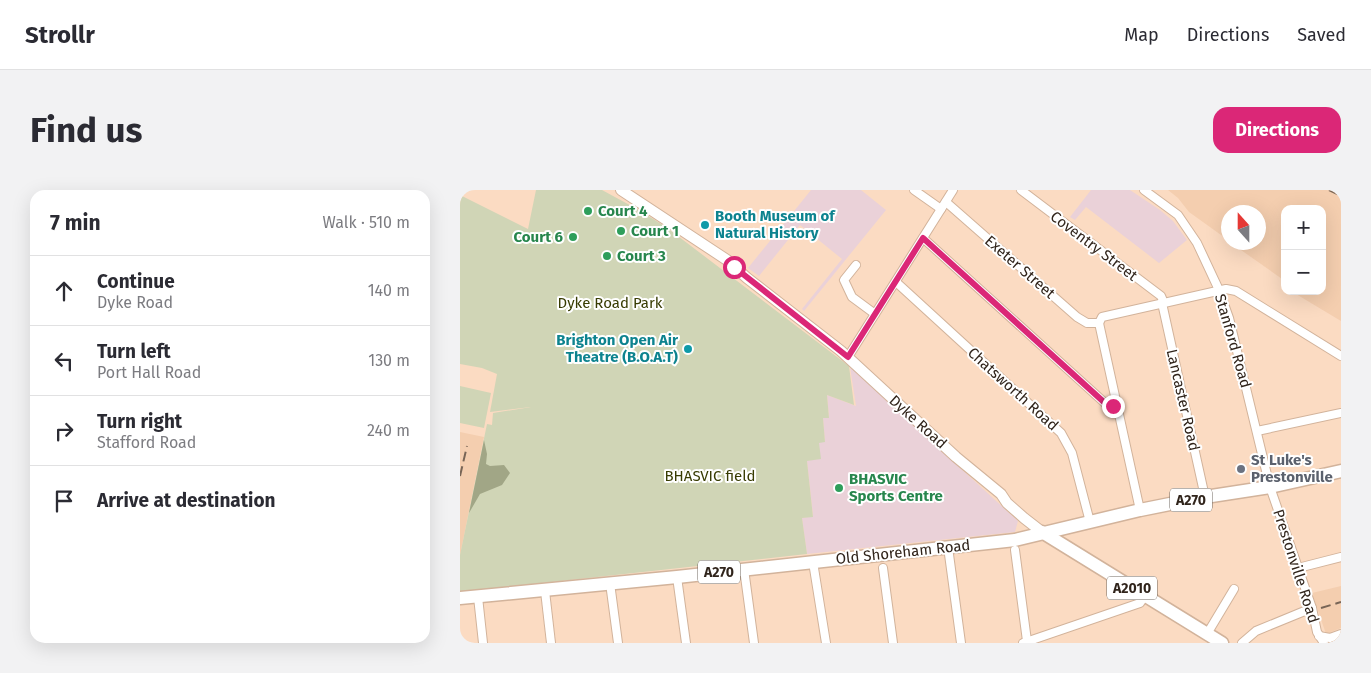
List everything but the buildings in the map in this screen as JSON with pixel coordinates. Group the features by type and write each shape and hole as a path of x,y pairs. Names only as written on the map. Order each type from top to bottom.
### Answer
{"main road":[{"name":"Old Shoreham Road","path":"460,598 677,577 1021,538 1140,510 1270,487 1341,471"},
{"name":"Dyke Road","path":"1042,532 1222,643"}],"street":[{"name":"Dyke Road","path":"621,190 728,260 747,278 848,357 956,457 996,489 1007,503 1042,532"},
{"name":"Exeter Street","path":"914,190 943,205 1077,317 1087,323 1099,323"},
{"path":"848,357 953,190"},
{"name":"Coventry Street","path":"1021,190 1161,296 1163,303"},
{"name":"Stanford Road","path":"1144,190 1178,216 1197,243 1219,290 1230,318 1270,487"},
{"path":"923,238 1106,404 1109,406 1117,405"},
{"path":"856,265 844,280 852,297 875,314"},
{"name":"Chatsworth Road","path":"896,282 1061,433 1072,453 1090,522"},
{"path":"1140,510 1099,323 1102,317 1226,289 1236,291 1341,356"},
{"name":"Lancaster Road","path":"1163,303 1205,497"},
{"path":"1257,431 1341,413"},
{"name":"Prestonville Road","path":"1270,487 1312,608 1321,640"},
{"path":"1021,538 1025,526 1024,518"},
{"path":"948,547 961,643"},
{"path":"1015,550 1025,642 1140,603 1145,596"},
{"path":"1298,568 1341,557"},
{"path":"813,562 826,643"},
{"path":"883,568 893,643"},
{"path":"744,569 754,643"},
{"path":"677,577 686,643"},
{"path":"610,583 618,643"},
{"path":"1207,634 1234,589"},
{"path":"545,591 551,643"},
{"path":"478,597 483,643"},
{"path":"1242,643 1256,631 1312,608"},
{"path":"1321,640 1341,634"}],"shaded area":[{"path":"811,190 861,190 886,210 804,311 802,309 842,259 800,225 759,276 748,268"},
{"path":"1091,190 1130,190 1173,221 1187,240 1159,263 1086,207 1075,220 1070,217"},
{"path":"1168,190 1341,190 1341,321 1298,295 1326,295 1326,205 1281,205 1281,278 1241,250 1266,250 1266,205 1221,205 1221,235 1189,212 1178,198"},
{"path":"850,367 1018,521 1015,532 807,554 802,518 813,516 807,461 819,442 825,442 823,418 829,417 827,395 856,406"},
{"path":"460,432 484,437 460,555"},
{"path":"1341,586 1341,628 1326,634 1312,593"}],"green space":[{"path":"536,190 602,190 637,209 666,227 849,366 854,405 827,395 829,418 823,418 825,442 819,443 821,459 807,461 813,517 802,518 807,554 460,592 460,555 487,424 492,425 493,413 531,407 490,412 497,374 482,368 460,364 460,195 528,229"},
{"path":"460,386 491,393 484,428 460,423"},
{"path":"484,440 487,454 486,464 490,466 504,465 510,473 502,485 480,494 469,513"}],"railway":[{"path":"1329,190 1341,196"},
{"path":"460,476 467,446"},
{"path":"1321,608 1341,602"}],"place":[{"name":"Court 4","path":"588,211"},
{"name":"Booth Museum of Natural History","path":"705,225"},
{"name":"Court 1","path":"621,231"},
{"name":"Court 6","path":"573,237"},
{"name":"Court 3","path":"607,256"},
{"name":"Brighton Open Air Theatre (B.O.A.T)","path":"688,349"},
{"name":"St Luke's Prestonville","path":"1241,469"},
{"name":"BHASVIC Sports Centre","path":"839,488"}],"route":[{"path":"734,267 848,357 923,238 1106,404 1113,406"}],"park label":[{"name":"Dyke Road Park","path":"610,303"},
{"name":"BHASVIC field","path":"710,476"}]}
